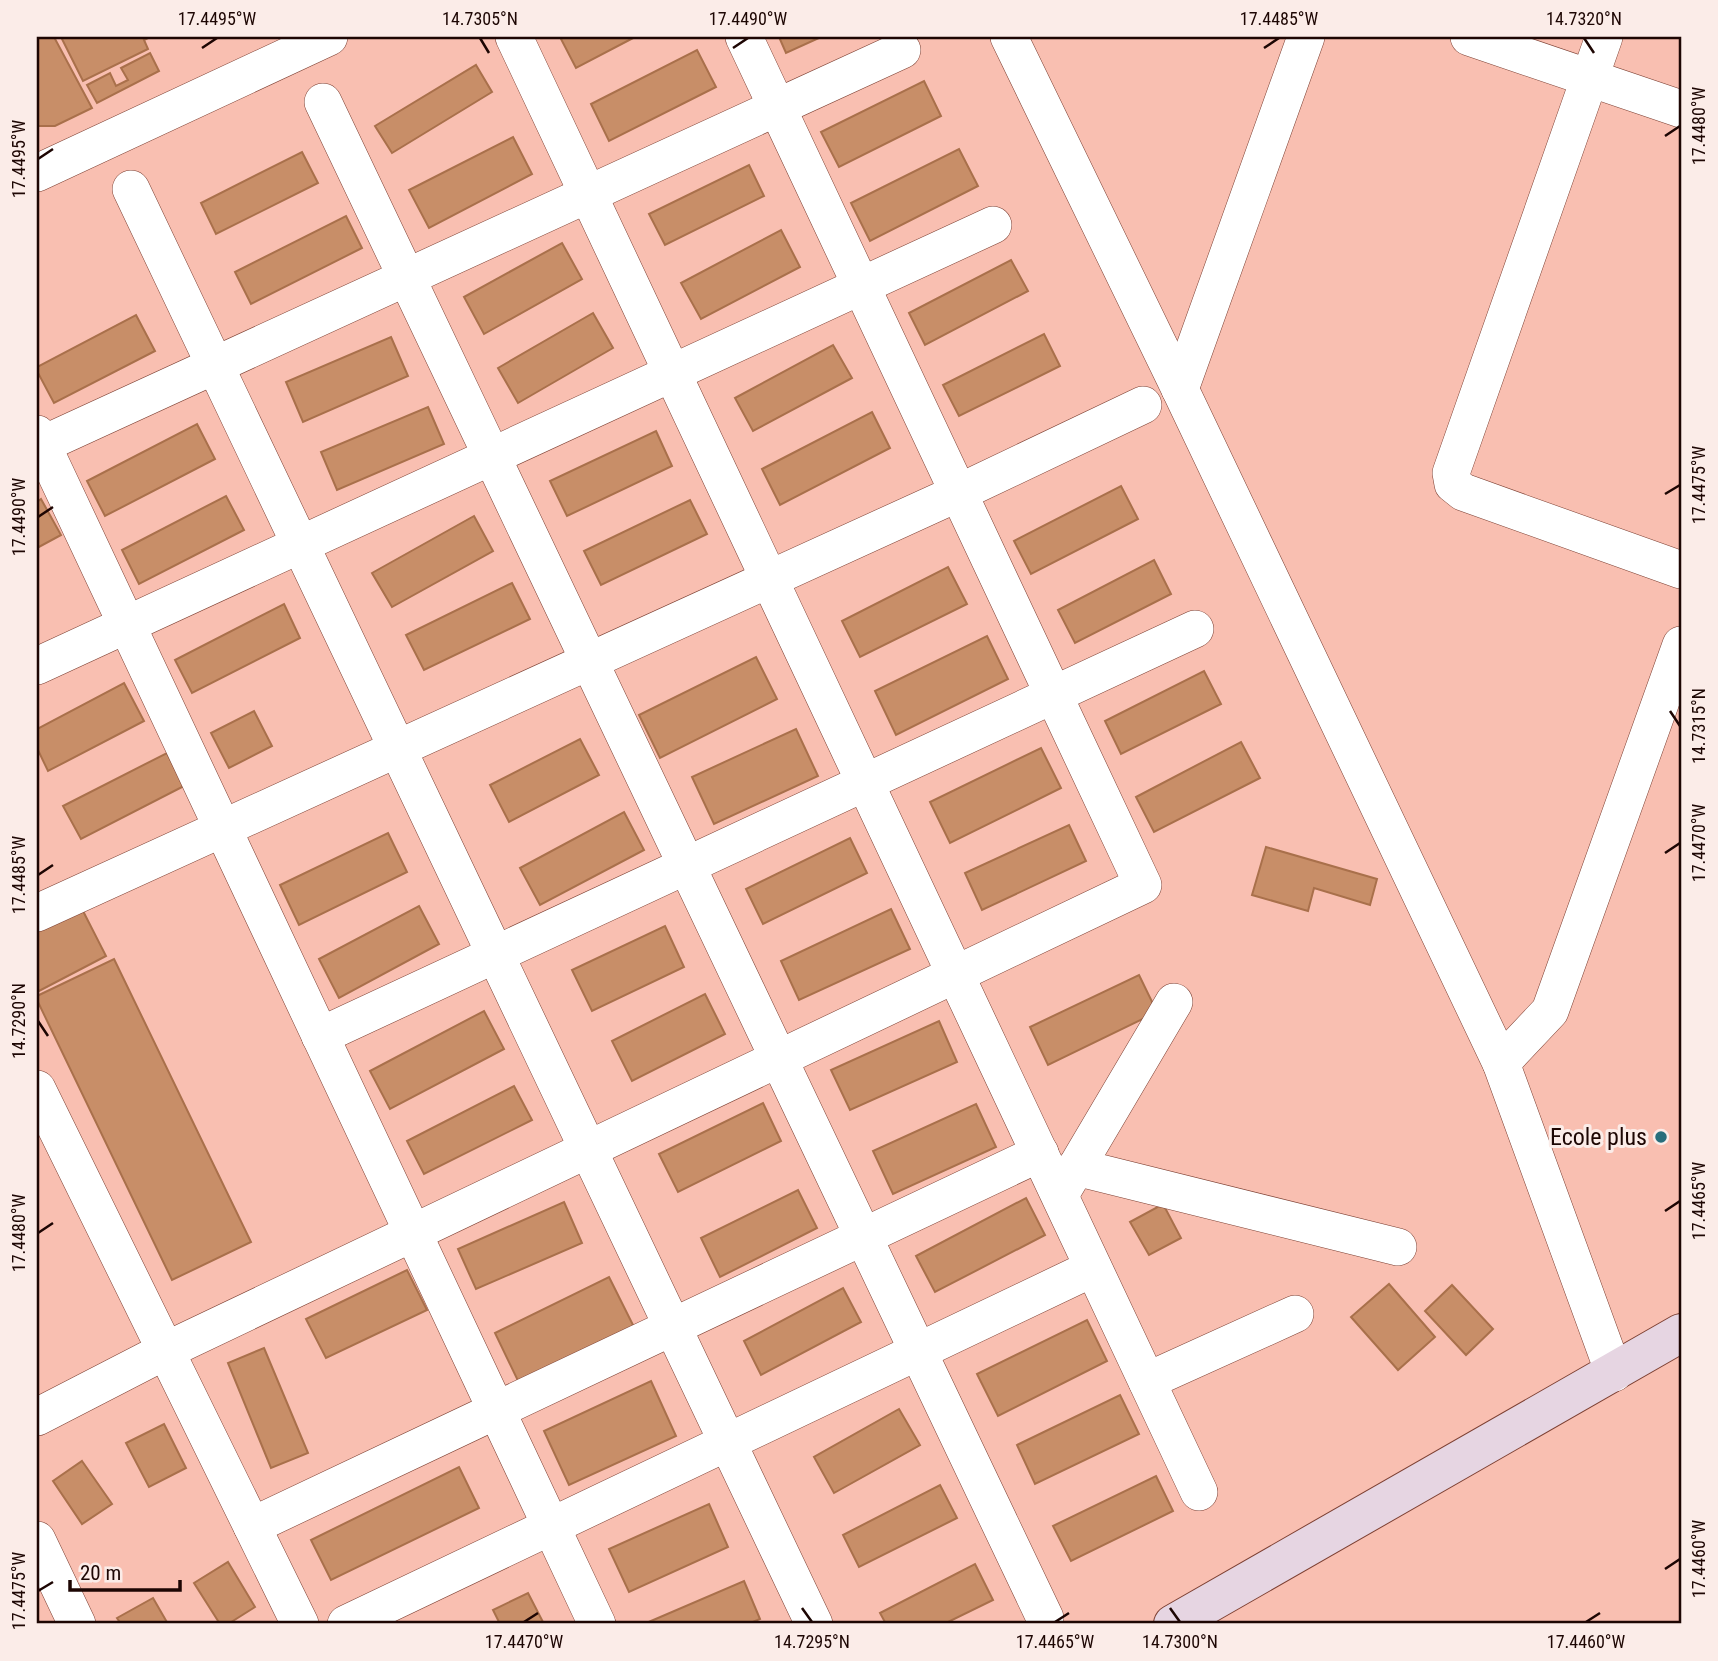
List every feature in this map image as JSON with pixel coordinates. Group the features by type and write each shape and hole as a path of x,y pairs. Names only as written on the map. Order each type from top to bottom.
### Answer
{"street":[{"path":"37,173 329,37"},
{"path":"514,37 1040,1153 1068,1182 1093,1268 1199,1492"},
{"path":"37,1417 165,1351 1143,885 744,37"},
{"path":"1009,37 1501,1063 1614,1373"},
{"path":"1180,389 1306,37"},
{"path":"1469,37 1681,109"},
{"path":"1604,37 1451,473 1453,484 1463,492 1681,570"},
{"path":"597,1624 38,442 215,365 902,50"},
{"path":"323,102 1045,1618"},
{"path":"131,189 814,1624"},
{"path":"37,666 993,225"},
{"path":"37,913 958,493 1143,405"},
{"path":"320,1036 1195,629"},
{"path":"1501,1063 1550,1011 1681,645"},
{"path":"1068,1182 1174,1002"},
{"path":"37,1089 300,1624"},
{"path":"252,1525 1040,1153"},
{"path":"1068,1182 1398,1247"},
{"path":"354,1623 1093,1268"},
{"path":"1147,1381 1295,1314"},
{"path":"1173,1624 1681,1333"},
{"path":"37,1540 77,1624"}],"building":[{"path":"37,37 54,37 92,108 55,126 37,126"},
{"path":"61,37 150,37 144,40 148,49 83,81"},
{"path":"560,37 635,37 576,68"},
{"path":"779,37 821,37 786,53"},
{"path":"697,50 716,87 609,141 591,104"},
{"path":"150,53 159,71 97,103 87,85 110,73 116,86 128,80 121,68"},
{"path":"476,65 492,92 392,153 375,126"},
{"path":"924,81 941,116 839,167 821,132"},
{"path":"513,137 532,174 429,228 409,190"},
{"path":"959,149 978,186 870,241 851,203"},
{"path":"302,152 318,183 216,234 201,203"},
{"path":"749,165 764,196 665,245 649,214"},
{"path":"346,216 362,248 251,304 235,272"},
{"path":"781,230 800,267 701,319 681,283"},
{"path":"562,243 582,279 484,334 464,297"},
{"path":"1011,260 1028,291 925,345 909,313"},
{"path":"593,313 613,348 518,403 498,368"},
{"path":"136,315 155,351 54,403 37,367"},
{"path":"1044,334 1060,366 959,416 943,385"},
{"path":"391,337 408,376 303,422 286,382"},
{"path":"833,345 852,378 753,431 735,398"},
{"path":"428,407 444,444 337,490 321,452"},
{"path":"872,412 890,448 780,505 762,469"},
{"path":"197,424 215,459 105,516 87,481"},
{"path":"656,431 672,466 567,516 550,481"},
{"path":"1121,486 1138,519 1031,574 1014,541"},
{"path":"226,496 244,530 139,584 122,550"},
{"path":"41,499 61,535 37,548 37,502"},
{"path":"690,500 707,534 601,585 584,551"},
{"path":"474,516 493,551 392,607 372,573"},
{"path":"1154,560 1171,594 1075,643 1058,610"},
{"path":"948,567 967,604 860,657 842,621"},
{"path":"512,583 530,619 424,670 406,635"},
{"path":"284,604 300,638 192,693 175,660"},
{"path":"987,636 1008,679 896,735 875,691"},
{"path":"756,657 777,699 660,758 639,715"},
{"path":"1204,671 1221,704 1121,754 1105,721"},
{"path":"124,683 144,721 48,771 37,748 37,729"},
{"path":"254,711 272,746 229,768 211,733"},
{"path":"796,729 818,776 714,824 692,777"},
{"path":"580,739 599,775 509,822 490,785"},
{"path":"1241,742 1260,778 1154,832 1136,797"},
{"path":"1041,748 1061,788 950,843 930,802"},
{"path":"167,753 184,786 81,839 63,806"},
{"path":"624,812 644,850 540,905 520,868"},
{"path":"1069,825 1086,861 982,910 965,873"},
{"path":"388,833 407,872 299,925 280,885"},
{"path":"850,838 867,873 763,924 746,889"},
{"path":"1266,847 1377,879 1370,905 1314,888 1308,911 1252,895"},
{"path":"419,906 439,944 339,998 319,959"},
{"path":"82,909 106,956 37,992 37,932"},
{"path":"891,909 910,949 799,1000 781,961"},
{"path":"665,926 684,967 592,1011 572,970"},
{"path":"114,959 251,1242 172,1280 37,1000 37,996"},
{"path":"1139,975 1157,1012 1048,1065 1030,1027"},
{"path":"705,994 725,1034 632,1081 612,1041"},
{"path":"484,1011 504,1049 390,1109 370,1071"},
{"path":"939,1021 957,1062 850,1110 831,1070"},
{"path":"514,1086 532,1120 424,1174 407,1141"},
{"path":"763,1103 781,1141 678,1192 659,1154"},
{"path":"976,1104 996,1147 893,1194 873,1151"},
{"path":"798,1190 817,1228 720,1277 701,1238"},
{"path":"1026,1198 1045,1235 935,1292 916,1256"},
{"path":"564,1202 582,1243 476,1289 458,1249"},
{"path":"1163,1204 1181,1238 1149,1255 1130,1222"},
{"path":"407,1270 427,1310 326,1358 306,1319"},
{"path":"609,1277 635,1329 520,1385 495,1333"},
{"path":"1389,1284 1435,1337 1398,1370 1351,1317"},
{"path":"1452,1285 1493,1329 1466,1355 1425,1311"},
{"path":"843,1288 861,1322 761,1375 744,1341"},
{"path":"1087,1320 1107,1361 998,1416 977,1374"},
{"path":"264,1348 308,1453 271,1468 228,1363"},
{"path":"651,1381 676,1436 569,1485 544,1431"},
{"path":"1120,1395 1139,1434 1035,1484 1017,1445"},
{"path":"899,1409 920,1445 834,1493 814,1457"},
{"path":"164,1424 186,1468 149,1487 126,1443"},
{"path":"82,1461 112,1504 82,1524 53,1481"},
{"path":"459,1467 479,1508 331,1580 311,1540"},
{"path":"1156,1476 1173,1511 1071,1561 1053,1526"},
{"path":"940,1485 957,1518 859,1567 843,1535"},
{"path":"709,1504 728,1547 629,1592 609,1549"},
{"path":"228,1562 255,1607 228,1624 220,1624 194,1583"},
{"path":"975,1564 993,1600 944,1624 886,1624 880,1613"},
{"path":"744,1581 760,1619 748,1624 644,1624"},
{"path":"528,1593 544,1624 500,1624 493,1610"},
{"path":"153,1598 168,1624 121,1624 117,1618"}],"place":[{"name":"Ecole plus","path":"1661,1137"}]}
